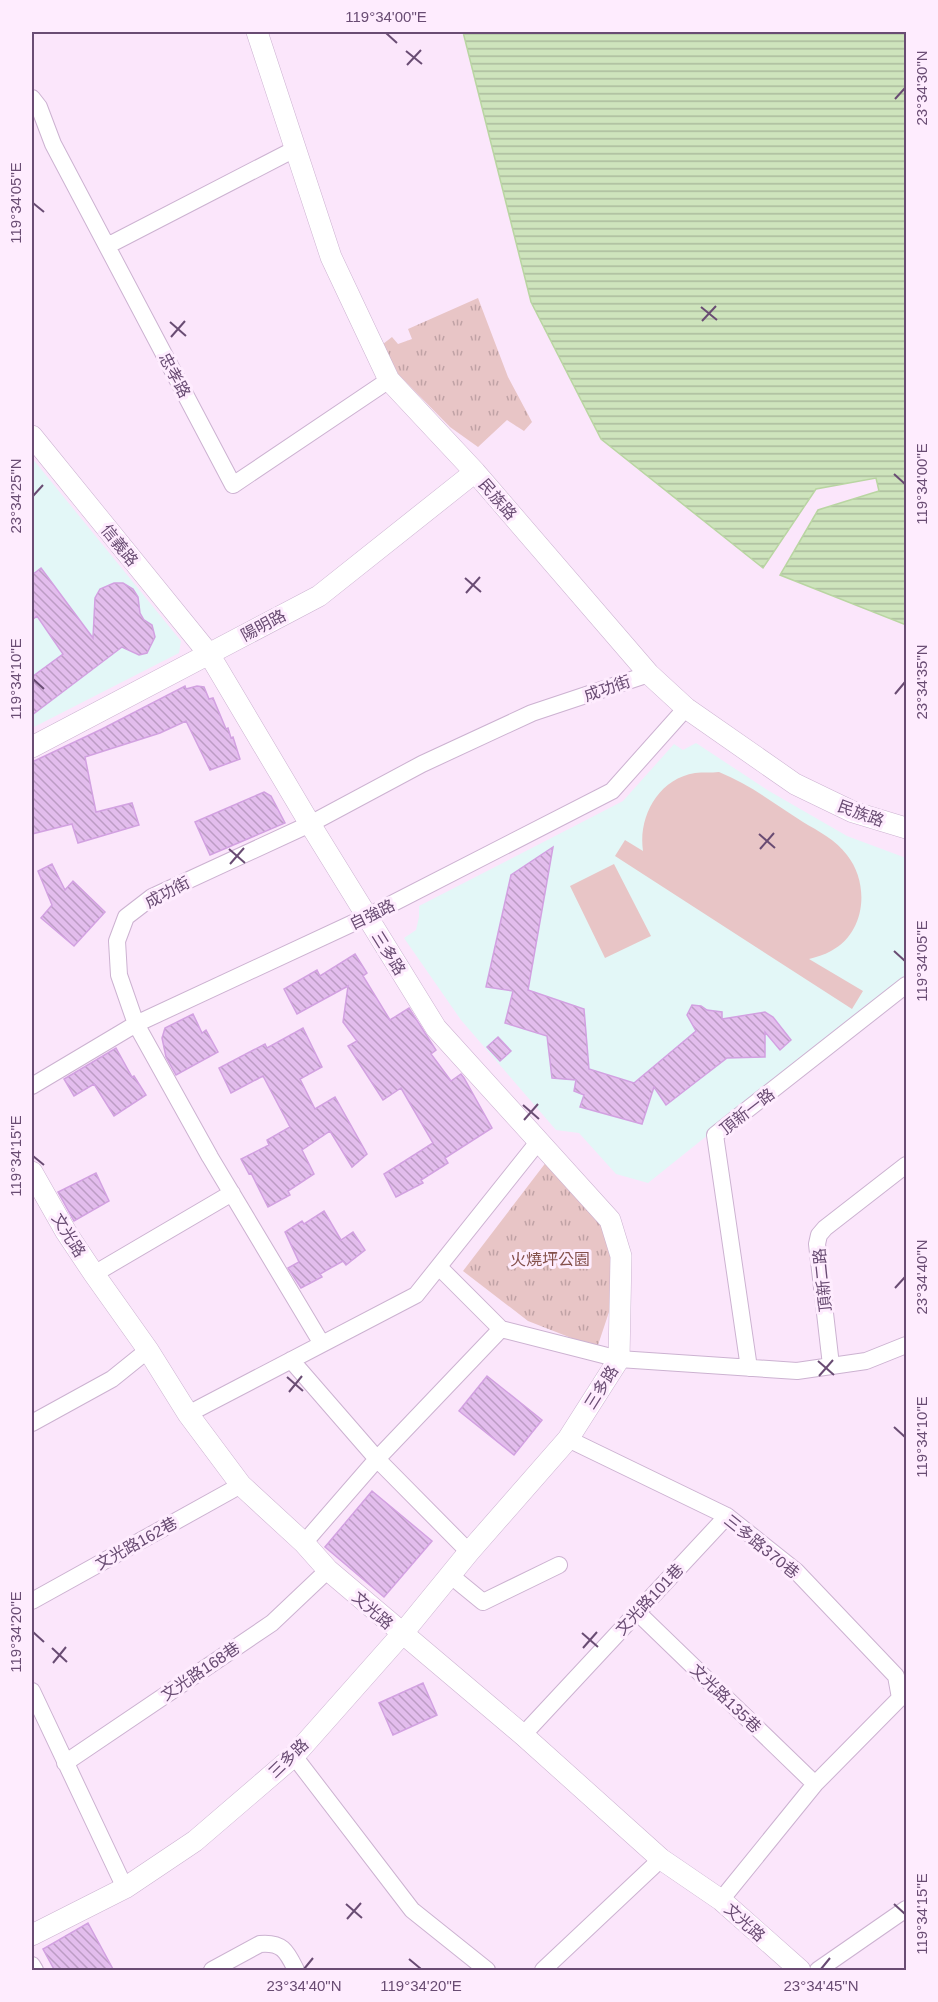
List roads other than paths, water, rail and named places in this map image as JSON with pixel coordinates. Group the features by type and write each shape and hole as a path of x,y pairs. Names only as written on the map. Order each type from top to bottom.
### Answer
{"street":[{"name":"民族路","path":"257,32 331,257 389,380 475,472 650,674 686,708 795,784 853,812 906,828"},
{"name":"忠孝路","path":"34,106 233,485 389,380"},
{"path":"107,246 295,149"},
{"name":"信義路","path":"32,436 210,654"},
{"name":"陽明路","path":"32,747 319,596 475,472"},
{"name":"三多路","path":"32,1935 125,1888 195,1841 294,1756 402,1634 568,1439 619,1359 621,1256 610,1220 436,1028 366,917 210,654"},
{"name":"成功街","path":"322,1344 210,1157 136,1024 119,975 117,941 126,917 152,897 310,824 422,764 532,713 650,674"},
{"name":"自強路","path":"32,1086 136,1024 366,917 612,791 686,708"},
{"name":"頂新一路","path":"749,1368 715,1135 906,985"},
{"path":"189,1414 416,1295 538,1142"},
{"name":"頂新二路","path":"831,1365 817,1244 819,1235 906,1165"},
{"name":"文光路","path":"32,1172 66,1232 94,1275 148,1350 189,1414 241,1485 304,1543 328,1570 523,1736 661,1858 721,1900 800,1971"},
{"path":"94,1275 232,1193"},
{"path":"440,1267 501,1329 619,1359 797,1371 866,1360 906,1345"},
{"path":"304,1543 377,1459 501,1329"},
{"path":"32,1423 112,1379 148,1350"},
{"path":"291,1360 377,1459 470,1552"},
{"name":"三多路370巷","path":"568,1439 727,1516 796,1571 896,1676 900,1698 815,1784"},
{"name":"文光路162巷","path":"32,1601 241,1485"},
{"name":"文光路101巷","path":"523,1736 727,1516"},
{"path":"450,1575 483,1602 559,1565"},
{"name":"文光路168巷","path":"65,1762 272,1623 328,1570"},
{"name":"文光路135巷","path":"637,1612 815,1784"},
{"path":"32,1691 125,1888"},
{"path":"294,1756 412,1910 487,1971"},
{"path":"721,1900 815,1784"},
{"path":"543,1971 661,1858"},
{"path":"818,1971 906,1909"},
{"path":"212,1971 260,1944 268,1943 277,1945 287,1952 296,1971"},
{"path":"32,1965 35,1971"}],"park label":[{"name":"火燒坪公園","path":"550,1259"}]}
